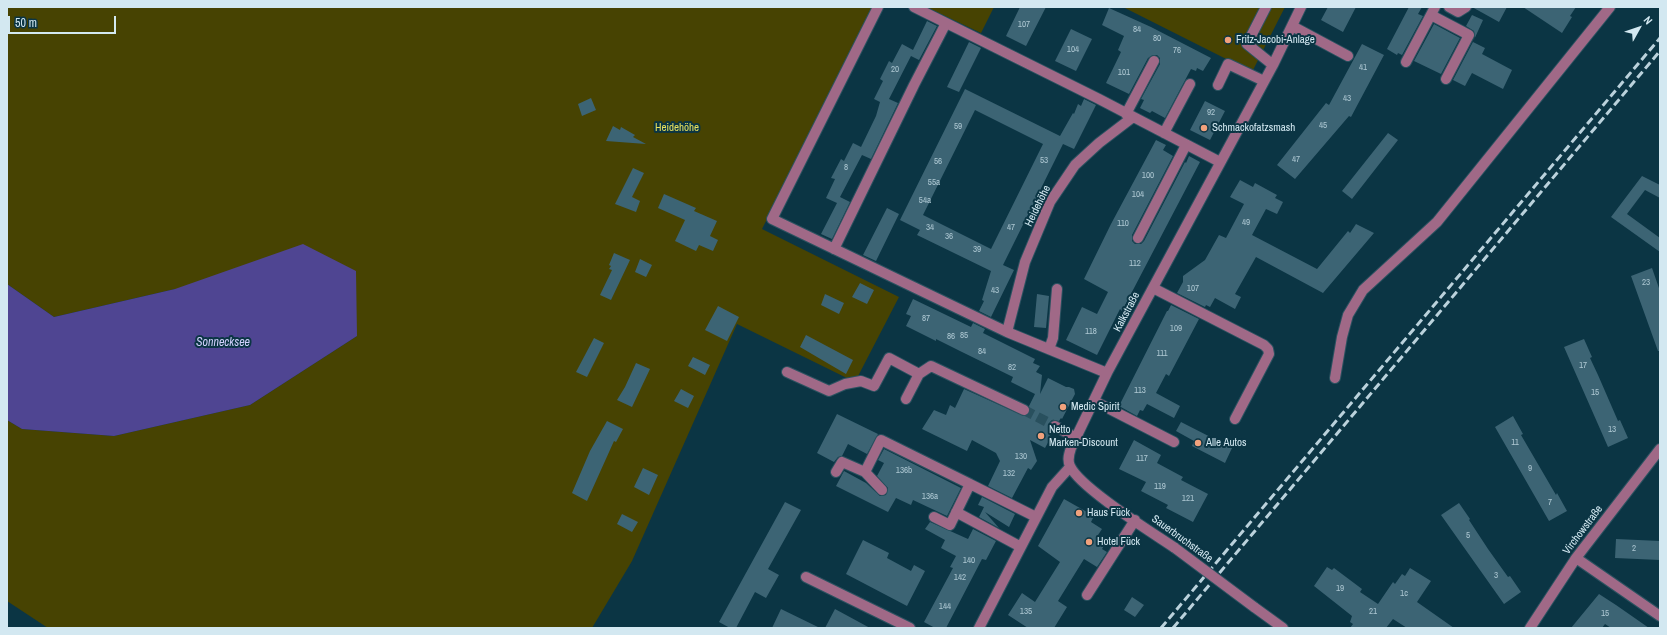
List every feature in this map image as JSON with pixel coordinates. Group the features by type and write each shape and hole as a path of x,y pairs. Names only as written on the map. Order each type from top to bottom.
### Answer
{"street":[{"path":"878,7 772,219 1007,332 1107,372"},
{"path":"914,7 1099,99 1220,162"},
{"path":"1266,7 1247,44 1273,65"},
{"name":"Kalkstraße","path":"1070,467 1068,457 1107,372 1273,65 1302,7"},
{"path":"1449,7 1458,12 1466,7"},
{"path":"1335,378 1342,337 1348,314 1363,290 1437,222 1610,7"},
{"path":"1406,62 1433,11 1469,35 1446,79"},
{"path":"834,249 946,22"},
{"path":"1292,26 1348,56"},
{"path":"1129,115 1154,61"},
{"path":"1218,85 1228,64 1264,81"},
{"path":"1164,133 1190,84"},
{"name":"Heidehöhe","path":"1007,332 1025,262 1050,202 1075,165 1129,115"},
{"path":"1138,238 1186,145"},
{"path":"1153,288 1264,345 1268,349 1269,354 1235,420"},
{"path":"1049,349 1053,338 1057,289"},
{"path":"788,372 829,391 844,384 861,381 874,386 889,358 919,374"},
{"path":"906,399 919,374 931,366 1024,410"},
{"path":"1094,401 1174,442"},
{"path":"1055,426 1076,438"},
{"path":"865,472 881,440 1036,517"},
{"name":"Virchowstraße","path":"1530,628 1576,558 1660,449"},
{"path":"836,472 842,462 865,472 882,490"},
{"path":"979,628 1052,487 1070,467"},
{"name":"Sauerbruchstraße","path":"1070,467 1090,488 1175,548 1283,628"},
{"path":"934,517 950,525 970,484"},
{"path":"956,512 1021,547"},
{"path":"1088,595 1135,520"},
{"path":"1576,558 1660,616"},
{"path":"806,577 910,628"}],"green space":[{"path":"7,7 873,7 762,229 899,297 855,382 737,324 632,561 592,628 48,628 7,601 7,420 22,429 114,436 250,405 357,336 175,289 54,317 7,284"},
{"path":"926,7 994,7 981,33"},
{"name":"Fritz-Jacobi-Anlage","path":"1123,7 1285,7 1252,72"}],"water":[{"name":"Sonnecksee","path":"303,244 356,271 357,336 250,405 114,436 22,429 7,420 7,284 54,317 175,289"}],"building":[{"path":"1020,7 1046,7 1026,46 1006,36"},
{"path":"1328,7 1356,7 1343,32 1321,20"},
{"path":"1409,7 1422,7 1418,14 1423,16 1402,55 1398,53 1397,55 1387,49"},
{"path":"1472,7 1507,7 1499,22"},
{"path":"1523,7 1576,7 1570,16 1572,17 1562,33"},
{"path":"1109,8 1151,27 1211,58 1203,71 1197,68 1196,71 1191,69 1165,118 1152,111 1150,113 1140,108 1144,100 1141,99 1160,64 1160,58 1157,55 1153,55 1148,58 1129,94 1106,83 1121,52 1118,50 1124,36 1102,25"},
{"path":"1472,15 1483,20 1475,38 1474,31 1466,26"},
{"path":"927,21 937,26 919,60 911,56 889,99 898,103 871,159 862,155 840,197 850,202 832,239 821,234 837,203 826,198 835,179 831,178 841,159 844,161 853,143 861,147 876,116 880,102 874,99 883,81 880,79 889,61 892,63 902,44 913,50"},
{"path":"1434,24 1460,38 1441,74 1414,61"},
{"path":"1071,29 1092,39 1076,71 1055,61"},
{"path":"969,42 981,48 959,92 947,87"},
{"path":"1473,42 1485,48 1482,54 1512,70 1503,89 1472,73 1465,86 1453,80"},
{"path":"1362,44 1384,55 1351,117 1349,116 1295,179 1277,165 1326,103 1329,105"},
{"path":"965,89 1060,136 1073,113 1074,114 1078,104 1081,106 1084,99 1096,105 1074,149 1063,144 1003,265 1014,270 991,317 979,311 984,301 982,300 991,271 917,235 920,230 900,220","holes":["975,110 1043,144 991,249 923,215"]},
{"path":"591,98 596,110 582,116 578,104"},
{"path":"1205,101 1225,111 1210,140 1190,130"},
{"path":"613,126 620,130 621,127 635,135 633,137 646,144 606,141"},
{"path":"1388,133 1398,140 1352,199 1342,191"},
{"path":"1156,140 1166,145 1163,150 1173,156 1132,235 1132,241 1135,244 1141,244 1144,241 1189,156 1200,162 1122,311 1120,309 1097,355 1066,340 1082,307 1097,314 1108,292 1084,279 1111,224"},
{"path":"633,168 644,173 632,197 640,201 636,212 615,204"},
{"path":"1642,176 1660,185 1660,198 1645,190 1627,214 1660,238 1660,252 1611,217"},
{"path":"1240,180 1253,187 1255,183 1277,195 1275,198 1283,202 1277,214 1266,209 1252,235 1317,269 1348,231 1350,233 1356,224 1374,233 1323,293 1256,257 1235,294 1241,297 1235,309 1215,298 1210,307 1206,305 1205,307 1177,293 1183,282 1183,276 1205,260 1219,235 1226,238 1244,204 1230,197"},
{"path":"664,194 696,208 694,211 717,221 710,236 718,240 713,251 699,245 696,251 675,241 685,220 658,208"},
{"path":"887,208 899,214 876,261 863,255"},
{"path":"614,253 630,260 611,300 600,295 612,270 609,269 611,266 609,265"},
{"path":"640,259 652,265 646,277 635,272"},
{"path":"1652,268 1660,291 1660,351 1658,351 1631,276"},
{"path":"860,283 874,290 867,304 852,297"},
{"path":"825,294 844,303 839,314 821,305"},
{"path":"1037,294 1049,296 1046,328 1034,327"},
{"path":"913,299 971,327 973,323 985,329 983,333 1035,359 1033,363 1040,366 1036,372 1042,375 1040,394 1048,378 1066,387 1074,389 1075,394 1062,419 1061,418 1059,421 1052,420 1049,423 1050,439 1045,448 1030,440 1037,461 1031,470 1028,468 1012,498 988,486 1000,461 996,453 972,440 967,451 922,429 934,410 946,415 950,405 955,408 964,389 1024,416 1030,412 1029,406 1035,394 1011,382 1013,377 906,326 911,316 906,314"},
{"path":"1171,305 1199,319 1169,376 1166,374 1156,393 1180,406 1174,418 1147,404 1143,411 1140,410 1137,416 1119,406"},
{"path":"718,306 739,317 727,341 705,330"},
{"path":"806,335 853,360 846,374 800,347"},
{"path":"594,338 604,343 587,377 576,372"},
{"path":"1584,339 1592,357 1590,358 1618,421 1620,420 1628,438 1608,447 1564,347"},
{"path":"693,357 710,365 705,375 688,366"},
{"path":"636,363 650,369 632,407 617,400"},
{"path":"681,389 694,396 688,408 674,401"},
{"path":"837,414 878,434 867,454 848,444 842,456 838,457 834,462 817,453"},
{"path":"1513,416 1523,434 1521,435 1567,511 1549,521 1495,427"},
{"path":"607,421 623,429 616,442 614,441 587,501 572,493 590,451"},
{"path":"1181,422 1232,448 1225,463 1192,446 1194,441 1176,431"},
{"path":"1134,440 1161,455 1157,463 1183,477 1181,480 1208,494 1193,522 1166,508 1168,505 1141,491 1146,482 1119,469"},
{"path":"884,449 961,488 947,516 913,500 911,505 896,498 888,512 836,486 844,471 866,483 880,496 886,495 888,488 877,476 884,463 878,460"},
{"path":"643,468 658,475 649,495 634,487"},
{"path":"982,497 1015,514 1009,527 985,512 999,528 979,517 984,507 978,505"},
{"path":"1064,499 1094,516 1091,522 1102,529 1096,538 1105,544 1102,549 1107,552 1097,567 1084,559 1058,601 1067,607 1054,628 1028,628 1008,615 1022,593 1035,602 1060,562 1038,546"},
{"path":"785,502 801,510 768,569 779,575 766,598 755,592 736,628 730,628 719,622"},
{"path":"1459,503 1488,549 1521,592 1504,604 1441,515"},
{"path":"622,514 638,522 632,532 617,524"},
{"path":"930,522 968,539 973,529 996,541 986,560 982,559 946,628 935,628 924,622 953,568 950,567 956,556 941,548 945,540 925,529"},
{"path":"1616,539 1660,541 1660,560 1615,558"},
{"path":"863,540 889,553 887,558 911,571 914,565 925,571 907,606 846,574"},
{"path":"1327,567 1332,570 1334,568 1362,589 1360,592 1378,604 1393,582 1395,584 1402,574 1405,576 1410,568 1431,581 1417,602 1454,628 1407,628 1393,619 1386,628 1350,628 1353,624 1350,622 1352,616 1314,586"},
{"path":"1599,594 1649,628 1611,628 1605,624 1602,628 1571,628"},
{"path":"1132,597 1144,605 1135,617 1124,610"},
{"path":"781,609 820,628 772,628"},
{"path":"835,609 870,628 825,628"}],"tunnel":[{"path":"1024,410 1055,426"}],"railway":[{"path":"1161,628 1660,38"},
{"path":"1173,628 1660,51"}],"place":[{"name":"Fritz-Jacobi-Anlage","path":"1228,40"},
{"name":"Schmackofatzsmash","path":"1204,128"},
{"name":"Medic Spirit","path":"1063,407"},
{"name":"Netto Marken-Discount","path":"1041,436"},
{"name":"Alle Autos","path":"1198,443"},
{"name":"Haus Fück","path":"1079,513"},
{"name":"Hotel Fück","path":"1089,542"}]}
